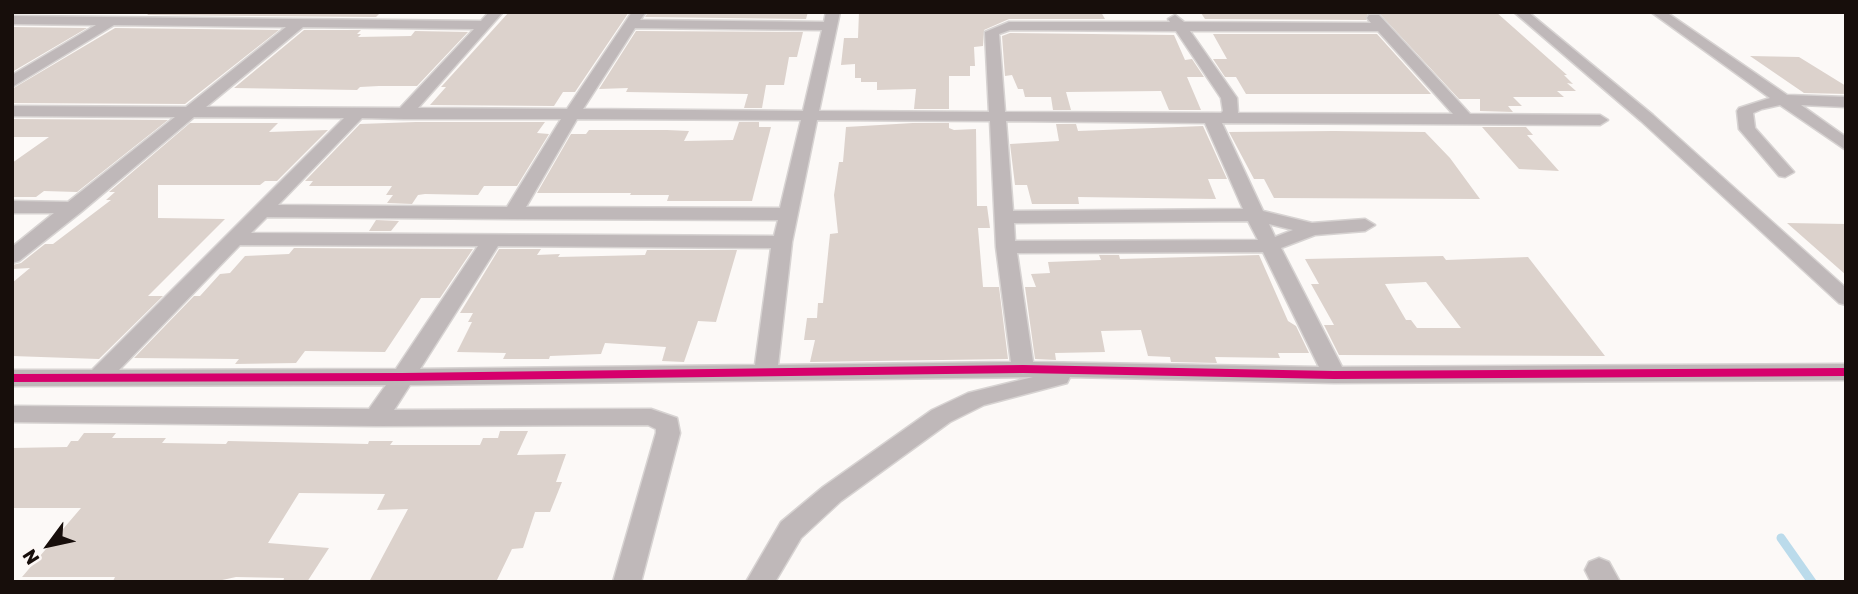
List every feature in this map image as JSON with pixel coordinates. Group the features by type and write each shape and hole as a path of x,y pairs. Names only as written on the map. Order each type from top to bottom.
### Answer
{"street":[{"path":"12,82 127,12"},
{"path":"12,257 315,12"},
{"path":"404,114 497,12"},
{"path":"1368,12 1464,117"},
{"path":"1520,12 1647,118 1846,299"},
{"path":"1657,12 1846,145"},
{"path":"513,212 571,115 635,18 831,19 782,242 766,371"},
{"path":"1023,369 1006,247 999,117 990,36 995,20 1175,19 1382,27"},
{"path":"1175,19 1229,98 1231,111 1219,119"},
{"path":"12,20 485,25"},
{"path":"1785,172 1747,129 1745,111 1757,105 1783,100 1846,102"},
{"path":"12,111 1219,119 1464,117 1600,120"},
{"path":"99,377 357,114"},
{"path":"1219,119 1255,215 1334,375"},
{"path":"12,207 74,208"},
{"path":"263,211 789,214"},
{"path":"467,241 485,213"},
{"path":"519,242 535,213"},
{"path":"1004,217 1255,215 1312,229"},
{"path":"1006,247 1270,246 1312,229 1365,225"},
{"path":"12,234 39,234"},
{"path":"235,239 782,242"},
{"path":"376,418 491,242"},
{"path":"12,378 402,377 1023,369 1334,375 1846,372"},
{"path":"760,582 791,530 832,494 941,416 976,399 1088,371"},
{"path":"12,414 376,418 641,415 663,420 668,424 666,442 627,582"}],"building":[{"path":"151,12 381,12 376,17 147,15"},
{"path":"509,12 629,12 575,92 563,92 554,106 430,105 446,87 441,87"},
{"path":"648,12 808,12 806,19 645,17"},
{"path":"859,12 1101,12 1105,19 1009,19 984,30 983,46 974,47 975,66 970,66 970,76 949,76 949,109 914,109 916,89 877,90 877,82 861,82 861,78 855,78 855,64 841,65 844,38 858,38"},
{"path":"1496,12 1567,75 1564,75 1573,84 1567,83 1576,91 1557,91 1564,97 1513,97 1522,106 1508,106 1513,112 1480,111 1480,99 1459,99 1379,13"},
{"path":"1201,13 1368,13 1366,20 1205,19"},
{"path":"12,27 87,28 12,72"},
{"path":"115,28 279,30 185,104 12,103 12,89"},
{"path":"304,30 361,30 357,34 361,34 358,37 411,36 415,31 468,32 417,86 360,87 357,90 234,88"},
{"path":"636,31 803,32 797,57 789,57 784,85 766,85 762,108 744,108 748,94 599,89"},
{"path":"1010,33 1174,35 1185,60 1192,59 1204,77 1187,77 1201,110 1169,110 1161,91 1066,92 1071,110 1053,110 1051,97 1025,97 1023,89 1018,89 1012,75 1005,76 1002,36"},
{"path":"1213,34 1377,34 1431,94 1246,94 1236,77 1225,77 1213,59 1227,59"},
{"path":"1750,56 1799,57 1846,86 1846,94 1804,93"},
{"path":"12,119 168,120 77,192 44,191 36,197 12,197 12,163 49,137 12,137"},
{"path":"545,122 537,133 549,134 517,186 484,186 478,195 425,194 418,195 412,204 387,203 393,195 386,195 392,186 309,186 313,181 305,181 360,124"},
{"path":"739,122 759,122 759,127 771,127 752,201 667,201 669,195 630,195 631,193 537,193 571,134 586,134 589,130 667,130 689,131 684,141 733,140"},
{"path":"190,123 278,123 269,132 328,130 277,181 265,181 260,185 158,185 158,218 225,219 148,296 163,296 99,359 12,356 12,283 30,268 12,269 12,265 21,263 45,244 53,244 111,200 106,200 115,192 109,192"},
{"path":"949,123 949,128 954,130 976,129 977,206 987,206 990,228 978,228 983,287 999,287 1008,359 810,362 815,340 804,340 807,318 817,318 818,303 823,303 830,234 838,233 834,195 839,162 843,162 846,127"},
{"path":"1056,124 1076,124 1078,131 1203,126 1227,179 1208,179 1216,199 1078,197 1079,204 1032,204 1027,185 1015,185 1010,144 1059,141"},
{"path":"1482,127 1526,127 1533,135 1527,135 1559,171 1519,169"},
{"path":"1229,132 1425,132 1450,158 1480,199 1274,198 1264,179 1254,179"},
{"path":"376,220 399,221 391,231 369,231"},
{"path":"1787,223 1846,224 1846,275"},
{"path":"294,248 473,249 440,298 421,298 385,352 305,351 296,363 235,364 239,359 134,358 194,296 200,296 220,274 230,273 245,256 289,254"},
{"path":"499,249 541,249 537,255 560,254 558,257 645,255 647,250 737,250 716,322 698,321 684,362 662,361 666,347 605,343 601,354 550,356 549,359 503,359 506,353 457,352 472,322 468,322 473,313 460,313"},
{"path":"1099,255 1119,255 1120,259 1259,255 1288,321 1296,326 1309,353 1278,353 1280,358 1215,357 1217,363 1171,362 1170,357 1148,356 1141,330 1101,331 1105,352 1055,353 1056,360 1035,359 1025,287 1036,287 1031,274 1050,273 1048,262 1101,260"},
{"path":"1443,256 1446,260 1528,257 1605,356 1339,355 1324,325 1334,325 1311,284 1319,284 1305,259","holes":["1426,282 1461,328 1417,328 1411,320 1406,320 1385,284"]},
{"path":"500,431 528,431 517,455 566,454 556,482 562,482 550,512 535,512 523,548 512,549 496,582 369,582 408,509 377,510 385,494 299,493 268,543 329,548 307,582 283,582 284,578 236,577 213,582 185,582 113,581 115,577 22,577 81,508 12,508 12,448 67,447 71,441 78,441 84,433 116,433 112,438 166,438 162,443 226,444 228,441 368,444 369,441 393,441 390,445 480,445 483,438 498,438"}],"waterway":[{"path":"1781,538 1812,582"}],"cycle path":[{"path":"12,378 402,377 1023,369 1334,375 1846,372"}]}
